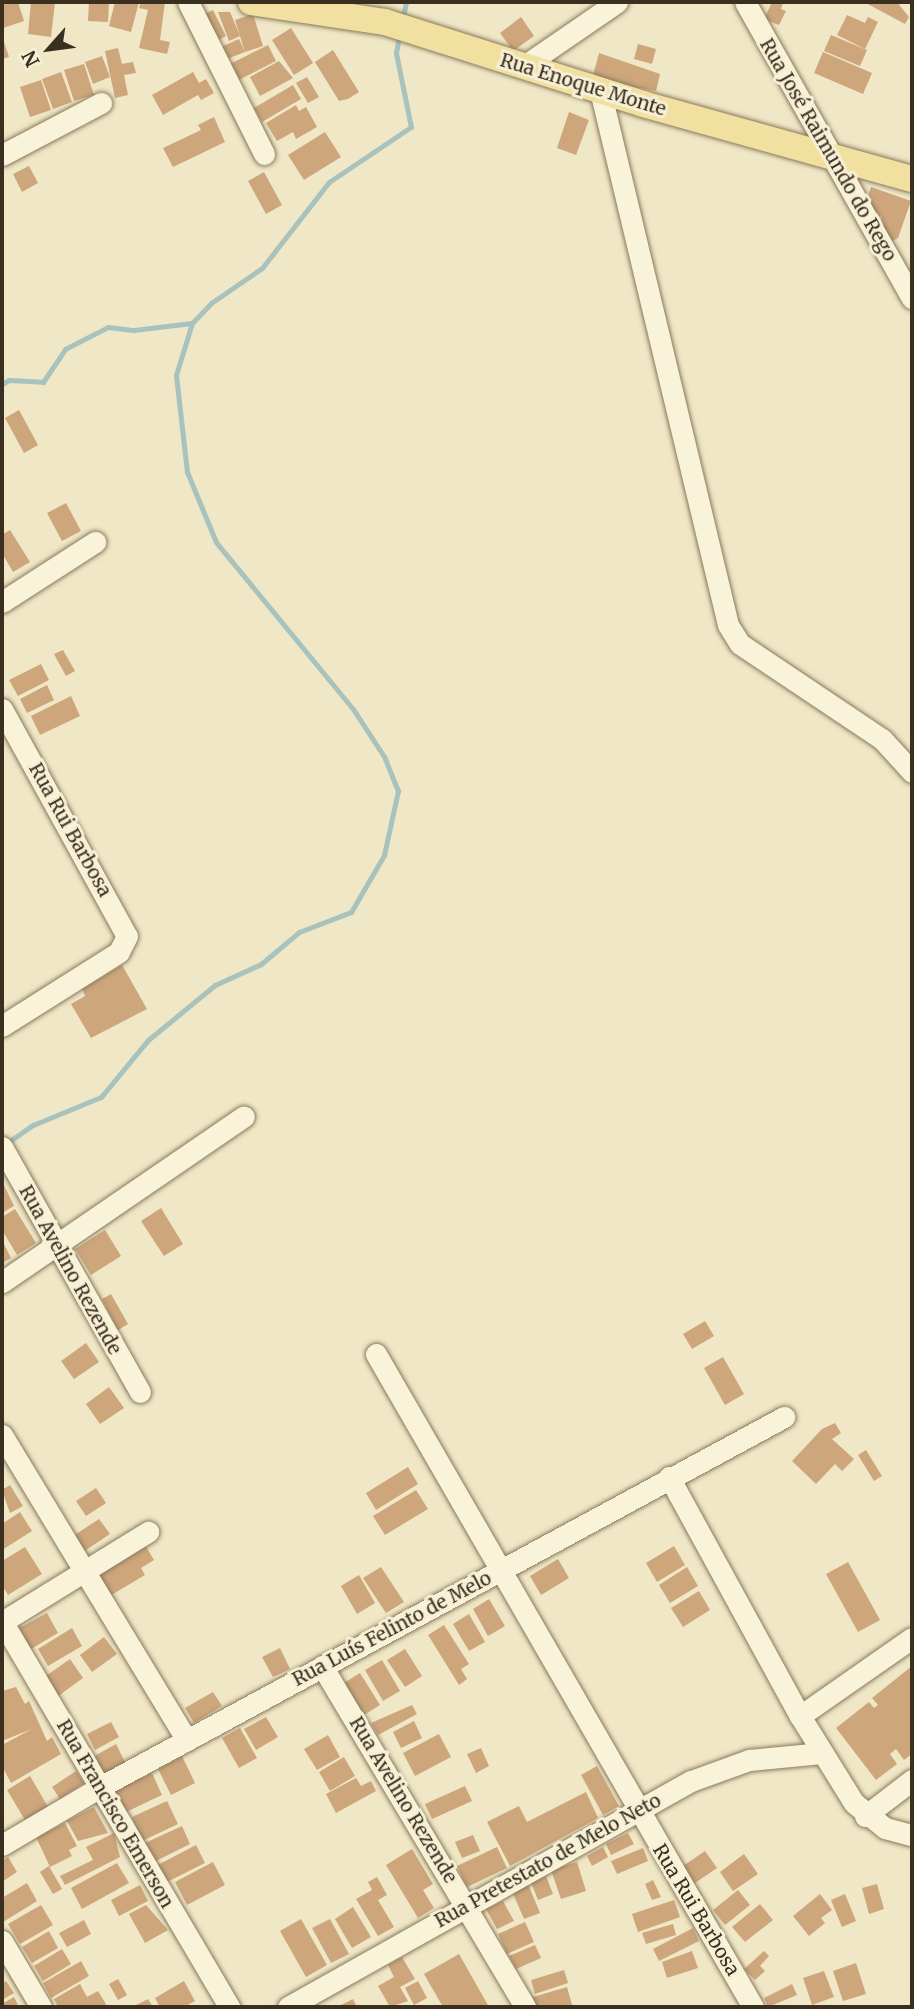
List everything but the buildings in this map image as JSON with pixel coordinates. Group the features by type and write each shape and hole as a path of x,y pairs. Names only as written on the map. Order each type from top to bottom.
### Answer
{"main road":[{"name":"Rua Enoque Monte","path":"251,2 385,22 600,90 912,179"}],"street":[{"path":"188,2 264,154"},
{"path":"524,66 617,2"},
{"name":"Rua José Raimundo do Rego","path":"745,2 912,298"},
{"path":"600,90 728,625 740,644 882,739 912,772"},
{"path":"2,155 101,103"},
{"path":"2,602 95,542"},
{"name":"Rua Rui Barbosa","path":"2,709 127,930 127,942 119,952 2,1026"},
{"path":"2,1282 244,1116"},
{"name":"Rua Avelino Rezende","path":"2,1147 140,1392"},
{"name":"Rua Rui Barbosa","path":"376,1354 753,2007"},
{"name":"Rua Luís Felinto de Melo","path":"2,1844 100,1787 784,1417"},
{"path":"2,1435 187,1740"},
{"path":"669,1477 822,1753 865,1816 912,1835"},
{"path":"2,1621 87,1572 148,1532"},
{"name":"Rua Francisco Emerson","path":"2,1621 229,2007"},
{"path":"800,1716 912,1638"},
{"name":"Rua Avelino Rezende","path":"322,1666 467,1905 525,2007"},
{"name":"Rua Pretestato de Melo Neto","path":"288,2007 467,1905 719,1768 776,1755 822,1753"},
{"path":"865,1816 912,1780"},
{"path":"2,1941 41,2007"}],"waterway":[{"path":"402,20 406,2"},
{"path":"2,384 9,380 43,382 65,349 108,327 134,330 192,323 211,303 262,268 329,182 411,127 396,53 399,36"},
{"path":"7,1143 33,1125 101,1097 148,1040 215,985 261,964 299,932 351,912 384,855 398,791 385,758 353,709 216,542 187,472 176,375 192,323"}]}
